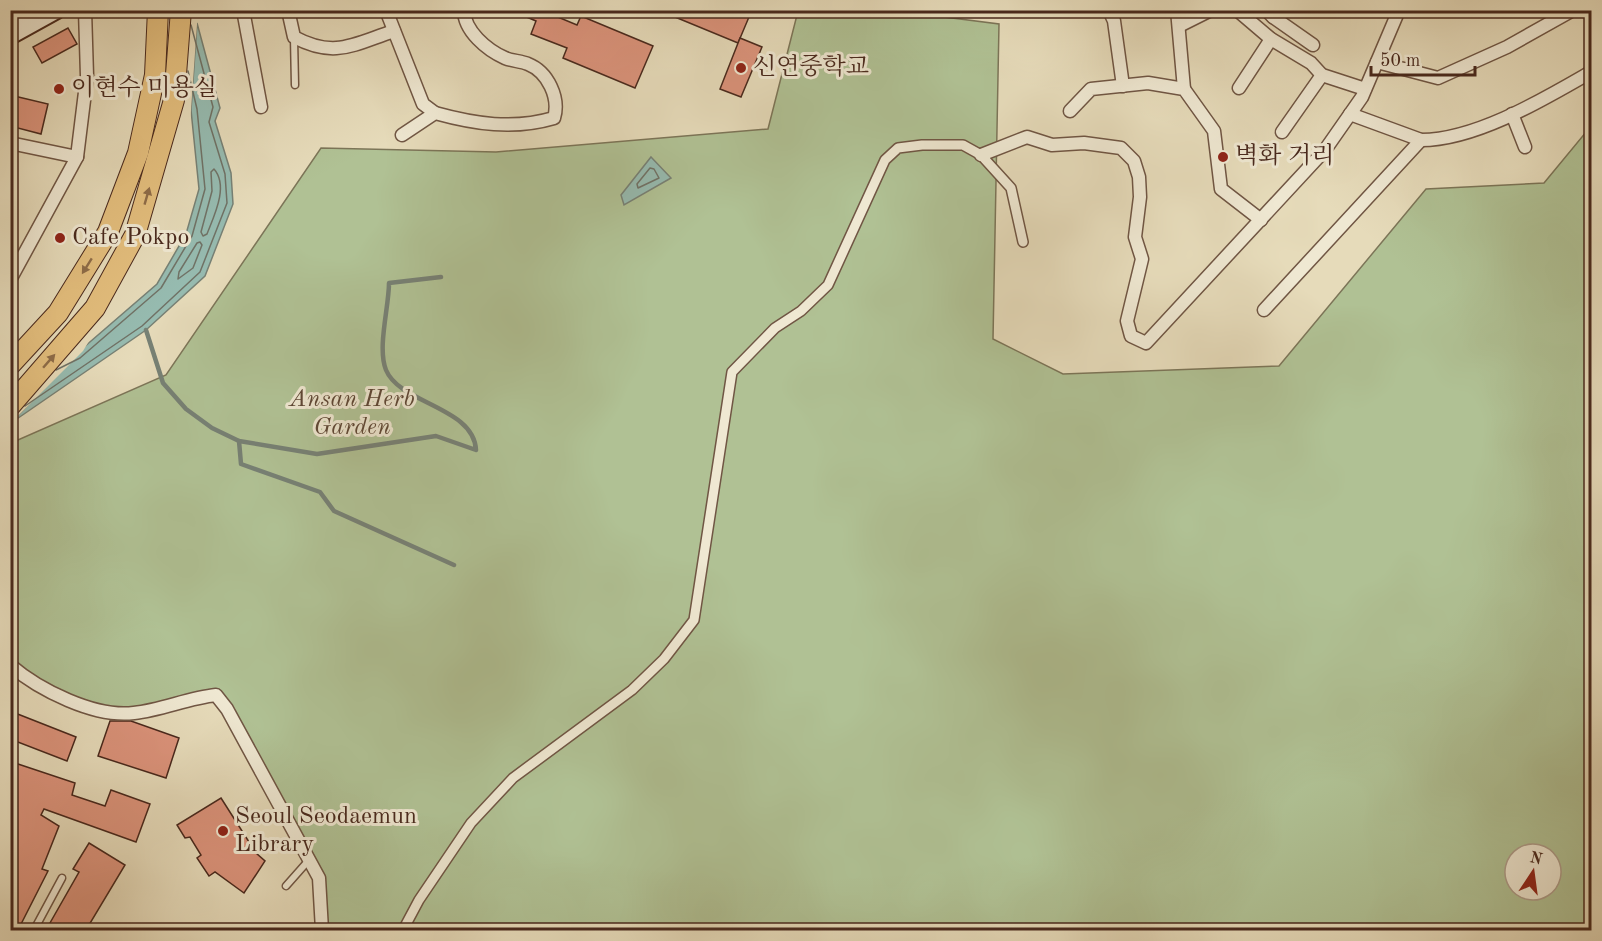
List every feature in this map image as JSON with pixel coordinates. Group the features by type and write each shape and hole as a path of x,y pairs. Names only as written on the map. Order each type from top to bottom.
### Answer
{"highway":[{"path":"10,364 58,313 108,232 138,153 155,75 158,10"},
{"path":"10,406 95,308 135,235 174,100 181,10"}],"main road":[{"path":"10,22 33,10"},
{"path":"10,36 57,10"}],"street":[{"path":"10,280 77,157 87,76 85,10"},
{"path":"243,10 261,107"},
{"path":"288,10 294,37 314,48 339,49 394,31"},
{"path":"386,10 423,104 435,114 506,127 534,124 554,118 557,106 551,86 530,64 505,58 480,42 464,19 464,10"},
{"path":"1109,10 1114,21 1123,86"},
{"path":"1177,10 1184,89 1214,131 1221,189 1261,220"},
{"path":"1179,26 1210,10"},
{"path":"1237,10 1271,39 1311,63 1322,75 1365,89"},
{"path":"981,155 1027,137 1052,145 1084,143 1121,148 1134,161 1139,177 1140,197 1135,237 1142,259 1127,321 1131,336 1146,343 1325,150 1365,89 1399,10"},
{"path":"1377,62 1438,78 1507,47 1559,15 1573,10"},
{"path":"1273,13 1313,45"},
{"path":"1239,87 1271,39"},
{"path":"1350,114 1421,140 1432,140 1476,128 1529,107 1591,72"},
{"path":"1282,132 1322,75"},
{"path":"1070,111 1091,89 1148,83 1184,89"},
{"path":"402,135 435,114"},
{"path":"1512,114 1525,147"},
{"path":"1264,309 1421,140"},
{"path":"10,143 77,157"},
{"path":"403,930 418,900 453,849 513,778 632,690 664,659 694,620 732,372 775,328 801,311 828,285 885,160 898,148 921,145 963,145 981,155 1011,188 1023,242"},
{"path":"10,665 56,695 105,711 134,714 193,698 216,695 227,709 319,878 322,930"}],"lane":[{"path":"294,37 295,85"},
{"path":"286,886 309,860"},
{"path":"34,930 62,878"}],"green space":[{"name":"Ansan Herb Garden","path":"798,11 897,11 999,24 993,339 1063,374 1279,366 1426,189 1544,183 1591,126 1591,930 322,930 319,878 216,695 133,714 80,704 11,665 11,443 166,375 321,148 496,152 768,129"}],"water":[{"path":"197,23 220,108 215,121 231,173 233,204 205,276 146,330 11,423 76,354 157,284 186,234 199,189 191,110"},
{"path":"651,157 671,178 624,205 621,195"}],"pier":[{"path":"165,10 198,10 190,124 188,111"},
{"path":"94,333 83,351 11,423 10,382 74,351"}],"building":[{"path":"510,10 541,10 577,25 581,16 653,46 635,88 563,58 567,48 531,34 536,21"},
{"path":"658,10 732,10 749,17 738,43"},
{"path":"68,28 77,44 42,63 33,47"},
{"path":"740,38 762,47 741,97 720,89"},
{"path":"10,95 48,104 41,134 10,126"},
{"path":"10,711 76,737 67,761 10,739"},
{"path":"110,721 131,721 179,738 166,778 98,756"},
{"path":"15,763 75,783 72,795 105,806 111,790 150,804 136,842 44,809 41,815 59,826 42,869 48,871 18,930 10,930 10,778"},
{"path":"221,798 256,853 265,861 244,893 215,872 209,876 197,858 201,855 190,837 185,838 177,825"},
{"path":"89,843 125,865 86,930 46,930 79,872 73,869"}],"waterway":[{"path":"146,330 163,383 186,409 212,428 239,441 317,454 436,436 476,450 472,436 463,424 406,391 394,381 386,370 384,361 383,339 389,283 441,277"},
{"path":"239,441 241,464 320,492 334,511 454,565"}],"place":[{"name":"신연중학교","path":"741,68"},
{"name":"이현수 미용실","path":"59,89"},
{"name":"벽화 거리","path":"1223,157"},
{"name":"Cafe Pokpo","path":"60,238"},
{"name":"Seoul Seodaemun Library","path":"223,831"}]}
